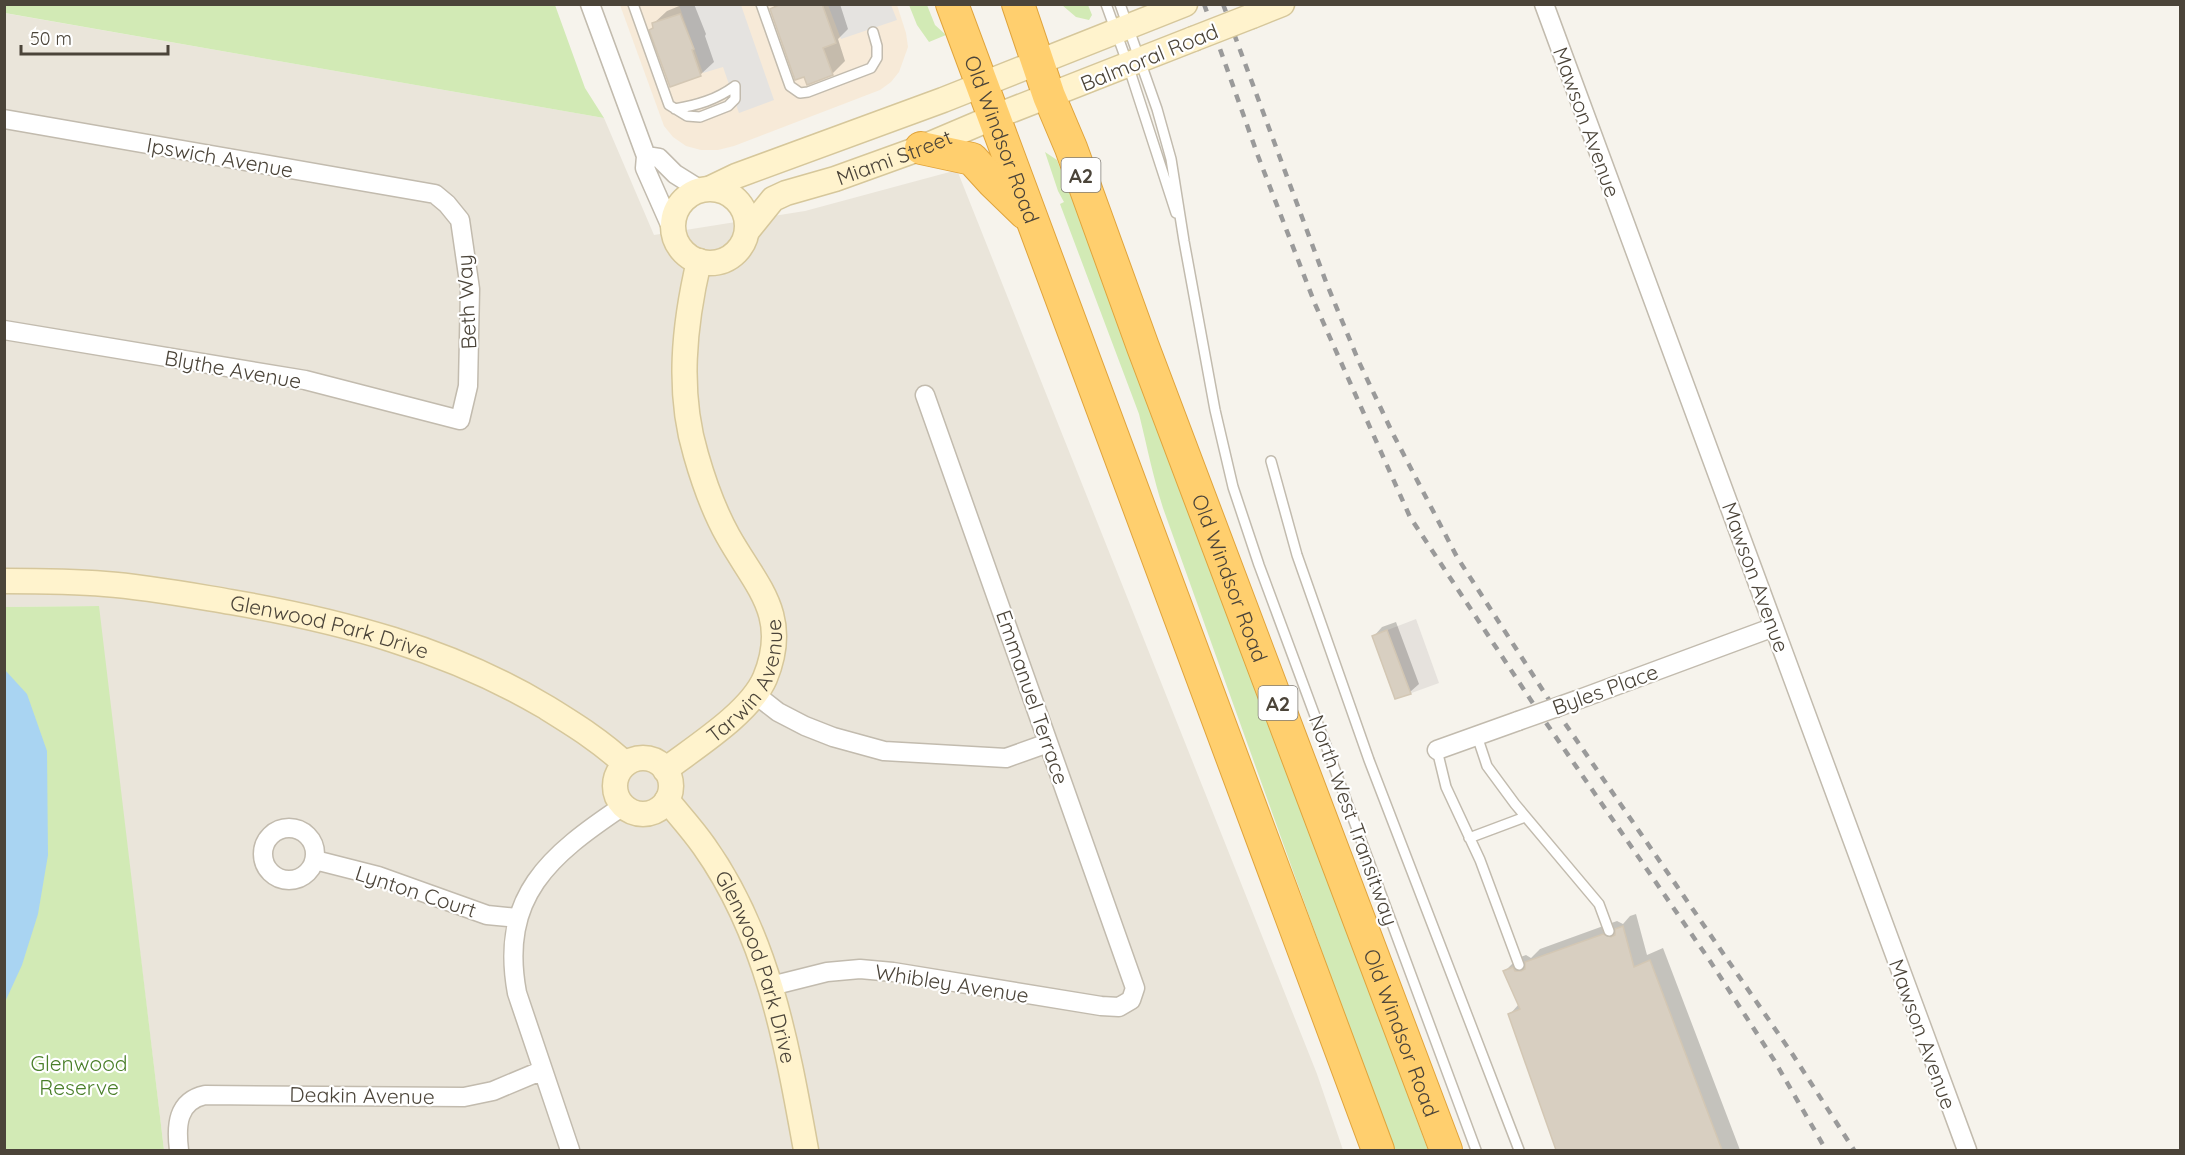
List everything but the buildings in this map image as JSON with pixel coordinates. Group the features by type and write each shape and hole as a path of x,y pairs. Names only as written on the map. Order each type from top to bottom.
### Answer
{"highway":[{"name":"Old Windsor Road","path":"952,4 1378,1150"},
{"name":"Old Windsor Road","path":"1018,4 1049,96 1071,148 1143,347 1446,1150"},
{"path":"921,148 972,159 1030,218"}],"street":[{"path":"590,4 646,156 645,168 681,249 699,261 712,263 725,260 740,248 748,230 747,216 742,204 723,190 705,189 675,174 659,158 646,156"},
{"name":"Balmoral Road","path":"1049,96 1282,4"},
{"name":"Mawson Avenue","path":"1544,4 1967,1150"},
{"name":"Balmoral Road","path":"981,85 1183,5"},
{"name":"Miami Street","path":"705,189 981,85"},
{"name":"Miami Street","path":"748,230 773,199 786,193 835,179 921,148 1049,96"},
{"name":"Ipswich Avenue","path":"4,119 435,194"},
{"path":"672,229 673,218 678,206 687,196 705,189"},
{"name":"Beth Way","path":"435,194 460,220 470,289 468,386 460,420"},
{"name":"Tarwin Avenue","path":"665,770 747,705 767,670 774,642 770,608 765,595 728,535 712,501 696,456 688,419 684,379 687,322 699,261"},
{"name":"Blythe Avenue","path":"4,330 305,380 460,420"},
{"name":"Emmanuel Terrace","path":"925,395 1131,974 1135,988 1131,1000"},
{"name":"Glenwood Park Drive","path":"4,581 93,583 164,591 315,618 385,636 453,661 504,684 591,735 625,764"},
{"name":"Byles Place","path":"1437,750 1774,627"},
{"path":"755,694 778,712 805,726 833,737 884,751 1006,758 1048,743"},
{"path":"642,759 651,760 665,770 670,785 667,800 654,812 638,814 623,806 615,789 615,780 625,764 642,759"},
{"name":"Glenwood Park Drive","path":"667,800 704,845 715,863 742,914 771,986 783,1031 806,1150"},
{"path":"570,1150 517,993 514,979 514,945 517,918 531,889 552,861 589,829 623,806"},
{"name":"Lynton Court","path":"315,860 378,876 488,915 517,918"},
{"name":"Whibley Avenue","path":"771,986 827,972 860,969 893,972 1101,1006 1119,1007 1131,1000"},
{"name":"Deakin Avenue","path":"179,1150 177,1131 182,1108 197,1096 215,1093 464,1096 493,1091 543,1070"}],"lane":[{"path":"633,4 665,99 675,109 687,116 700,117 728,106 735,99 735,86"},
{"path":"761,4 790,86 800,93 871,68 877,58 877,46 873,32"},
{"name":"North West Transitway","path":"1106,4 1122,29 1171,159 1215,410 1233,487 1476,1150"},
{"name":"North West Transitway","path":"1120,4 1122,29"},
{"path":"1271,461 1297,555 1369,760 1519,1150"},
{"path":"1477,736 1487,766 1525,816 1599,904 1609,932"},
{"path":"1437,750 1446,787 1480,860 1519,965"},
{"path":"1469,838 1525,816"}],"shaded area":[{"path":"620,5 897,5 908,47 899,72 880,90 734,146 718,150 701,150 686,146 673,137 664,126"},
{"path":"679,5 741,5 774,100 739,113 723,67 703,73"},
{"path":"828,5 891,5 897,20 841,39"},
{"path":"4,13 604,118 654,235 805,211 957,170 1317,1074 1343,1150 164,1150 98,606 5,607"},
{"path":"1416,619 1439,683 1395,699 1372,636"}],"green space":[{"path":"4,5 555,5 585,88 604,118 5,13"},
{"path":"909,5 927,5 935,25 946,35 929,42 917,25"},
{"path":"1062,5 1088,5 1092,15 1089,20 1076,17"},
{"path":"1045,152 1057,160 1064,178 1068,177 1428,1150 1393,1150 1163,508 1139,414 1060,204 1064,202"},
{"name":"Glenwood Reserve","path":"99,606 164,1150 5,1150 4,607"}],"water":[{"path":"5,670 27,694 47,751 48,855 38,914 22,965 5,1002"}],"railway":[{"path":"1204,4 1258,156 1315,304 1410,517 1540,714 1710,961 1774,1060 1826,1150"},
{"path":"1223,4 1326,282 1359,362 1392,432 1457,557 1553,706 1793,1055 1854,1150"}]}
